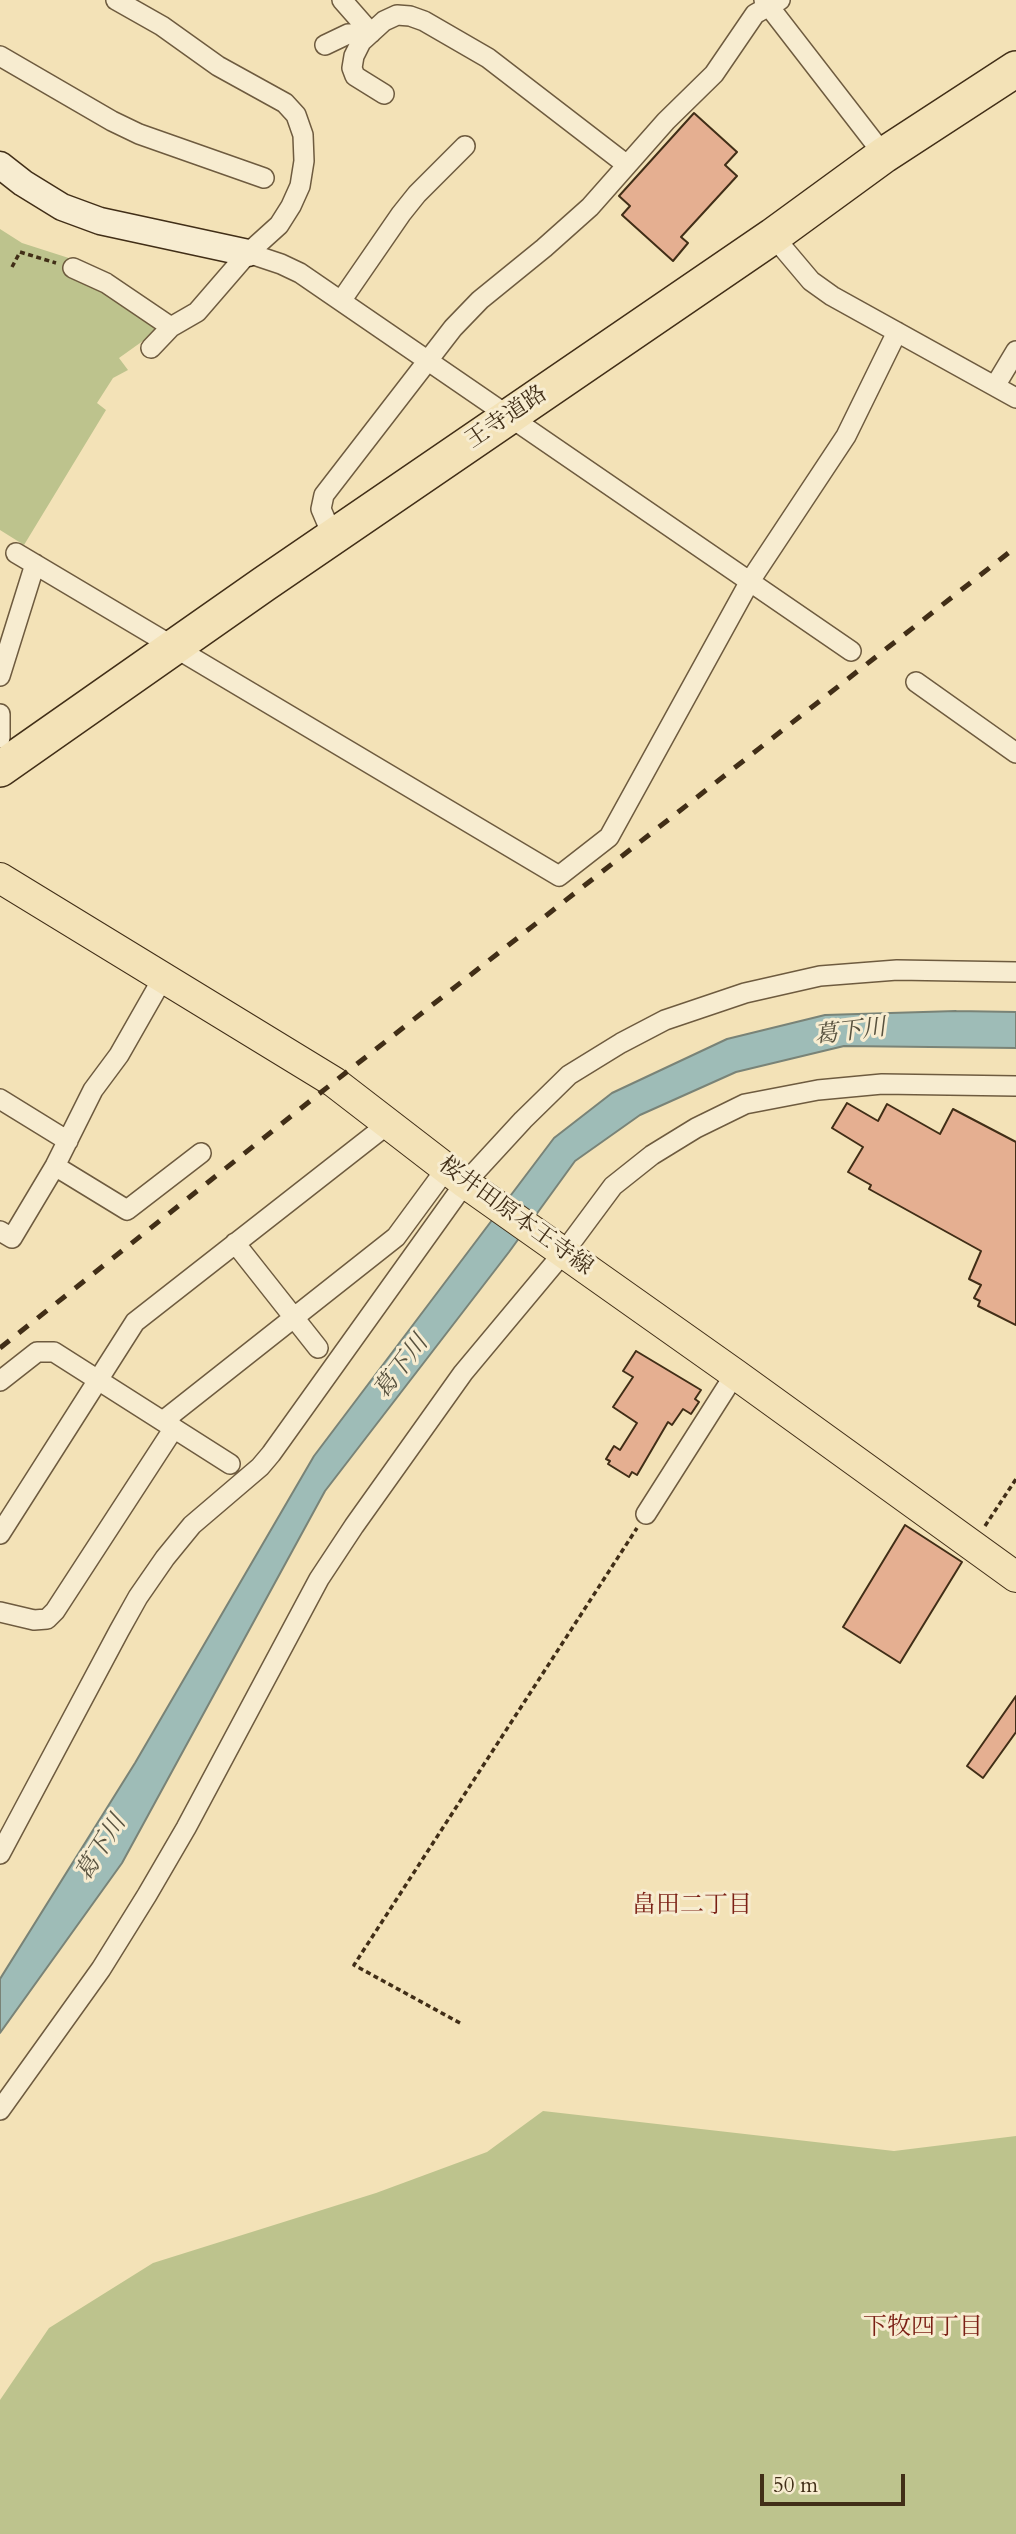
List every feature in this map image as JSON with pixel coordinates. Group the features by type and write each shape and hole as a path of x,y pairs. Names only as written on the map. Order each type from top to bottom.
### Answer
{"highway":[{"name":"王寺道路","path":"0,769 773,236 884,155 1016,69"}],"main road":[{"name":"桜井田原本王寺線","path":"0,878 334,1082 456,1176 1016,1577"}],"street":[{"path":"116,0 162,26 218,66 285,103 296,115 303,135 304,161 300,186 279,225 248,253 197,312 171,327 151,348"},
{"path":"342,0 371,33"},
{"path":"333,537 321,509 324,495 453,328 480,300 590,207 714,74 755,15 771,2 884,155"},
{"path":"384,94 355,76 352,68 360,42 384,21 397,15 424,21 488,58 627,165"},
{"path":"325,45 348,34 371,33"},
{"path":"0,55 139,134 264,178"},
{"path":"341,302 401,214 465,146"},
{"path":"0,166 62,207 100,221 248,253 281,264 341,302 850,651"},
{"path":"773,236 811,281 832,296 1016,398"},
{"path":"73,268 107,283 171,327"},
{"path":"16,553 559,876 609,837 750,581 846,436 897,332"},
{"path":"995,386 1016,351"},
{"path":"0,676 35,564"},
{"path":"916,682 1016,753"},
{"path":"0,714 0,738"},
{"path":"0,1612 34,1620 47,1619 55,1611 168,1425 293,1317 396,1237 456,1176 523,1120 569,1075 665,1020 745,993 820,976 897,970 1016,972"},
{"path":"0,1231 12,1238 55,1166 93,1090 119,1055 164,976"},
{"path":"0,2110 101,1969 147,1895 186,1828 301,1612 354,1526 463,1373 564,1252 613,1186 652,1155 696,1128 745,1104 817,1090 882,1084 1016,1086"},
{"path":"0,1099 68,1142"},
{"path":"3,1525 135,1322 387,1124"},
{"path":"55,1166 127,1210 201,1153"},
{"path":"0,1854 138,1597 192,1525 260,1467 271,1454 456,1176"},
{"path":"235,1243 317,1348"},
{"path":"0,1381 37,1352 54,1352 230,1464"},
{"path":"646,1514 735,1374"}],"path":[{"path":"12,267 20,252 73,268"},
{"path":"974,1546 1016,1479"},
{"path":"460,2022 354,1965 646,1514"}],"green space":[{"path":"0,229 22,243 75,260 104,289 161,328 119,358 128,370 113,378 97,403 106,410 24,545 0,530"},
{"path":"543,2111 894,2151 1016,2136 1016,2534 0,2534 0,2400 49,2328 153,2263 376,2193 487,2152"}],"water":[{"name":"葛下川","path":"1016,1012 1016,1048 844,1046 736,1072 640,1115 575,1161 509,1252 325,1491 122,1863 0,2033 0,1979 135,1763 314,1456 554,1138 612,1093 727,1039 825,1015"}],"building":[{"path":"694,113 737,152 725,165 737,176 681,237 688,243 673,261 622,215 630,206 619,196"},
{"path":"847,1103 878,1121 887,1104 940,1134 953,1109 1016,1142 1016,1325 978,1306 980,1301 974,1298 981,1285 969,1279 981,1251 869,1189 871,1185 848,1172 863,1147 832,1128"},
{"path":"636,1351 701,1390 695,1399 699,1402 691,1414 683,1409 672,1425 668,1422 637,1475 632,1472 629,1477 608,1464 610,1461 606,1459 614,1446 620,1450 637,1423 613,1407 633,1377 623,1371"},
{"path":"905,1525 962,1562 900,1663 843,1627"},
{"path":"1016,1696 1016,1732 983,1778 967,1766"}],"railway":[{"path":"0,1348 334,1082 1016,547"}],"district":[{"name":"畠田二丁目","path":"692,1906"},
{"name":"下牧四丁目","path":"923,2328"}]}
